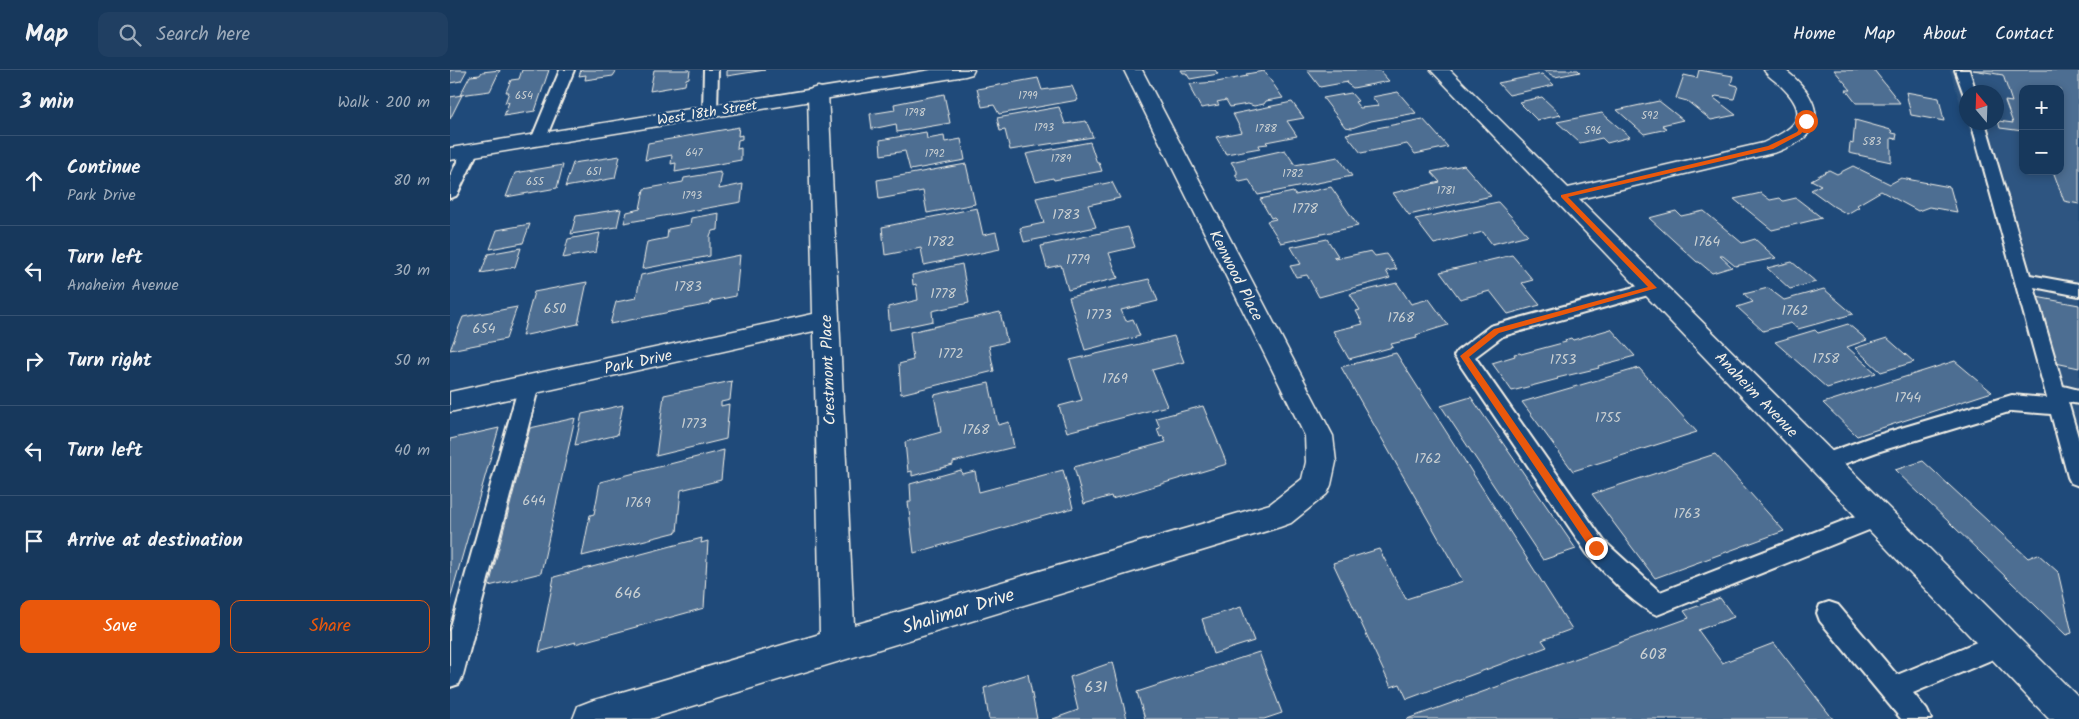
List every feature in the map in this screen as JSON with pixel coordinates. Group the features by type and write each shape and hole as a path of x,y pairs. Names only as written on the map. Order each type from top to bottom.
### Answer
{"street":[{"name":"West 18th Street","path":"450,154 965,70"},
{"name":"Kenwood Place","path":"1133,70 1319,436 1321,462 1316,485"},
{"name":"Anaheim Avenue","path":"1440,70 2074,719"},
{"path":"1563,196 1770,148 1799,133 1806,121 1807,108 1795,90 1773,70"},
{"name":"Crestmont Place","path":"818,93 838,646"},
{"name":"Park Drive","path":"450,402 825,320"},
{"name":"Shalimar Drive","path":"591,719 1280,514 1316,485"}],"lane":[{"path":"538,140 567,70"},
{"path":"710,111 711,70"},
{"path":"1962,70 1967,85"},
{"path":"1980,130 2079,476"},
{"path":"450,193 470,151"},
{"path":"2022,279 2079,290"},
{"path":"1653,288 1497,331 1464,356 1596,548 1609,562 1657,604 1876,517"},
{"path":"450,675 529,384"},
{"path":"1824,463 1872,445 2012,403 2079,397"},
{"path":"1829,614 1918,719"},
{"path":"1893,689 2001,644"}],"shaded area":[{"path":"1950,70 2079,70 2079,484 1969,130 2004,130 2004,85 1959,85 1959,99"}],"building":[{"path":"450,70 467,70 461,81 450,83"},
{"path":"500,70 490,91 460,95 470,76 480,75 482,72"},
{"path":"522,70 549,70 535,111 504,116 509,102 505,103 509,92 506,92 511,80 519,79"},
{"path":"581,70 617,70 613,76 585,80 586,75 579,76"},
{"path":"654,70 690,70 689,78 686,79 685,85 650,91"},
{"path":"727,70 765,70 727,76"},
{"path":"1181,70 1215,70 1218,74 1190,79"},
{"path":"1307,70 1379,70 1389,81 1353,88 1346,83 1348,82 1320,87"},
{"path":"1543,70 1578,70 1580,72 1555,77"},
{"path":"1699,70 1733,76 1731,84 1738,86 1734,99 1716,96 1714,98 1736,115 1711,120 1687,101 1676,98 1684,75 1697,78"},
{"path":"1834,70 1874,70 1900,103 1856,103 1846,90 1851,90"},
{"path":"1973,70 2079,70 2079,204 2064,201 2054,175 2064,175 2064,85 2019,85 2019,130 2004,129 2004,122 2013,123 2005,101 2012,102 2003,75"},
{"path":"1264,71 1283,98 1266,101 1264,104 1254,106 1248,104 1230,107 1226,100 1217,102 1219,105 1201,108 1191,90 1193,90 1190,84 1217,82"},
{"path":"1542,74 1554,85 1509,95 1498,83"},
{"path":"1038,78 1042,90 1072,86 1078,100 999,114 994,105 982,107 977,89"},
{"path":"1398,92 1416,113 1371,121 1352,128 1345,127 1323,98 1351,93 1358,101 1355,102 1360,108 1379,106 1372,97"},
{"path":"1906,92 1939,98 1944,121 1911,115"},
{"path":"944,94 950,123 897,132 896,124 872,129 870,114 895,110 894,104"},
{"path":"462,95 450,119 450,97"},
{"path":"1542,97 1561,115 1537,120 1519,102"},
{"path":"1659,101 1683,120 1662,125 1667,129 1644,134 1617,110"},
{"path":"1292,102 1304,118 1287,121 1297,136 1266,142 1268,144 1259,145 1260,148 1226,154 1216,137 1242,132 1233,114"},
{"path":"1059,107 1065,124 1086,121 1093,137 1010,150 1005,130 1000,131 997,118"},
{"path":"1602,113 1630,137 1607,143 1602,138 1580,143 1557,122"},
{"path":"1423,119 1448,147 1415,154 1407,144 1361,153 1346,134"},
{"path":"1855,120 1891,130 1892,133 1897,134 1896,139 1891,138 1891,162 1849,153 1850,143 1853,144"},
{"path":"739,127 738,136 742,135 742,139 738,140 737,149 741,148 741,160 675,172 676,163 671,164 672,155 645,160 648,143"},
{"path":"926,132 927,139 944,136 945,142 961,139 965,160 910,170 905,151 881,155 880,140"},
{"path":"1090,142 1097,163 1099,163 1102,171 1036,182 1026,154"},
{"path":"1285,150 1295,165 1338,157 1352,176 1258,195 1249,180 1240,182 1235,175 1237,171 1231,162"},
{"path":"620,156 615,178 565,187 573,163"},
{"path":"966,164 975,204 927,213 923,191 879,199 877,180"},
{"path":"563,165 557,188 506,197 515,173"},
{"path":"1464,165 1491,196 1409,215 1393,193 1440,182 1431,172"},
{"path":"1853,166 1890,184 1901,178 1950,187 1957,212 1929,207 1918,211 1881,191 1857,205 1859,207 1847,214 1811,190 1821,185 1811,180 1829,170 1837,174"},
{"path":"720,172 722,174 719,189 743,184 741,202 624,223 627,212 640,209 644,189 683,182 684,178"},
{"path":"1112,182 1120,198 1088,205 1096,227 1024,242 1020,228 1044,223 1036,198"},
{"path":"1331,187 1358,226 1281,243 1267,221 1276,219 1274,217 1271,218 1260,199 1293,192 1295,195"},
{"path":"1761,193 1770,200 1780,198 1783,201 1796,198 1822,218 1772,230 1734,199"},
{"path":"1498,202 1528,235 1492,244 1483,232 1434,244 1415,219"},
{"path":"977,208 983,235 996,232 1000,249 924,265 921,248 885,255 882,227"},
{"path":"621,209 617,227 571,234 576,216"},
{"path":"1676,211 1681,216 1704,211 1742,243 1755,239 1776,258 1735,266 1723,256 1720,256 1732,267 1712,273 1697,262 1649,218"},
{"path":"719,213 718,230 712,231 710,236 710,256 642,269 647,242 667,238 668,229 690,225 691,218"},
{"path":"530,224 523,243 490,249 497,230"},
{"path":"1128,227 1135,247 1109,253 1118,278 1068,290 1061,265 1047,268 1041,246"},
{"path":"600,233 596,252 563,258 568,239"},
{"path":"1327,239 1338,256 1333,257 1335,259 1371,251 1375,256 1386,254 1397,269 1386,271 1390,278 1319,297 1307,275 1296,277 1290,266 1301,264 1291,247"},
{"path":"521,248 515,267 481,273 488,254"},
{"path":"740,255 736,296 711,301 710,304 610,324 616,302 636,298 641,275"},
{"path":"1512,255 1533,280 1522,283 1540,305 1508,314 1490,291 1460,299 1440,272"},
{"path":"1792,262 1816,282 1790,289 1767,268"},
{"path":"962,264 969,303 932,311 933,321 890,330 888,307 918,300 916,284 913,285 912,275"},
{"path":"1149,279 1158,301 1121,310 1126,321 1133,319 1140,336 1085,350 1069,297"},
{"path":"587,282 578,324 522,336 534,292"},
{"path":"1397,283 1411,304 1429,299 1448,325 1416,335 1417,338 1391,344 1393,347 1349,359 1333,331 1363,324 1356,311 1360,310 1350,294"},
{"path":"1768,288 1784,300 1824,289 1853,314 1798,329 1791,323 1763,331 1737,307 1753,302 1744,294"},
{"path":"2031,296 2079,305 2079,368 2051,362"},
{"path":"517,307 506,339 450,350 463,317"},
{"path":"1000,312 1007,342 989,346 994,371 901,394 899,364 913,360 910,332"},
{"path":"1848,324 1867,340 1847,347 1876,373 1827,388 1775,342 1815,330 1818,333"},
{"path":"1611,329 1635,356 1598,366 1599,368 1512,391 1492,363 1515,356 1514,354 1521,354 1566,342 1565,340 1571,338 1573,340"},
{"path":"1174,336 1184,362 1152,370 1167,406 1067,432 1059,406 1082,400 1070,360"},
{"path":"1887,338 1914,362 1881,372 1855,348"},
{"path":"1396,353 1572,629 1542,640 1547,647 1407,699 1400,684 1391,687 1333,563 1379,549 1406,599 1463,581 1341,367"},
{"path":"1955,361 1992,392 1857,436 1823,403"},
{"path":"1639,368 1697,432 1573,471 1522,402"},
{"path":"732,381 730,400 721,402 721,406 729,404 726,439 656,456 664,395"},
{"path":"989,383 998,425 1009,422 1014,447 953,462 953,465 912,476 912,471 908,472 905,442 941,432 934,395"},
{"path":"1471,397 1576,549 1543,560 1441,406"},
{"path":"623,405 617,435 575,445 582,414"},
{"path":"1203,406 1227,464 1112,499 1111,496 1084,504 1074,467 1166,442 1163,436 1160,437 1157,429 1160,428 1156,418"},
{"path":"575,418 541,573 489,586 530,428"},
{"path":"499,428 450,599 450,439"},
{"path":"724,450 721,480 681,490 677,532 582,556 590,515 594,514 600,482"},
{"path":"1715,454 1784,531 1655,578 1592,494"},
{"path":"1923,461 2028,558 2038,554 2058,572 2072,633 2066,635 1895,470"},
{"path":"961,470 962,474 975,471 979,492 1063,470 1073,508 914,553 908,502 911,502 910,484"},
{"path":"702,538 701,543 708,541 704,608 575,644 576,642 539,652 554,577"},
{"path":"1720,598 1734,617 1698,630 1722,663 1774,643 1833,719 1407,719 1689,618 1684,611"},
{"path":"1241,607 1254,641 1213,654 1202,619"},
{"path":"1259,652 1282,713 1264,719 1145,719 1137,692"},
{"path":"1113,662 1127,719 1053,719 1078,710 1070,677"},
{"path":"1028,674 1037,719 989,719 984,688"}],"route":[{"path":"1596,548 1464,356 1497,331 1653,288 1563,196 1770,148 1799,133 1806,121"}]}
